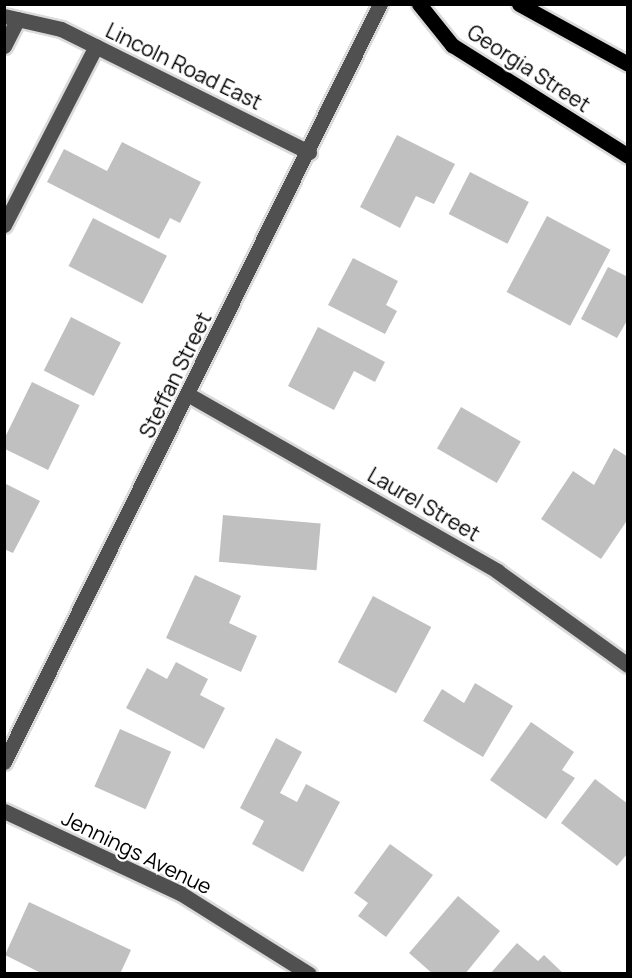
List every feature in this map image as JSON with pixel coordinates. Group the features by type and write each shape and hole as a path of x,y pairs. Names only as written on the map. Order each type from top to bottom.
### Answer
{"main road":[{"name":"Georgia Street","path":"419,4 452,45 627,156"},
{"path":"519,4 627,64"}],"street":[{"name":"Steffan Street","path":"4,762 189,395 380,4"},
{"name":"Lincoln Road East","path":"11,17 61,28 309,152"},
{"path":"4,46 11,17"},
{"path":"4,225 96,46"},
{"name":"Laurel Street","path":"189,395 497,571 627,664"},
{"name":"Jennings Avenue","path":"4,811 180,892 309,974"}],"building":[{"path":"397,135 455,164 434,204 416,196 400,228 360,207"},
{"path":"122,142 201,182 180,223 170,218 159,239 47,182 64,149 107,171"},
{"path":"470,172 529,202 507,244 449,214"},
{"path":"547,216 611,250 570,326 507,292"},
{"path":"93,218 167,256 142,304 68,266"},
{"path":"353,258 398,281 386,305 397,311 385,334 328,305"},
{"path":"608,267 628,277 628,319 617,338 581,319"},
{"path":"71,317 121,342 94,396 44,370"},
{"path":"318,327 385,362 375,382 354,371 334,410 288,386"},
{"path":"32,382 80,405 48,470 4,448 4,439"},
{"path":"461,407 521,441 497,483 437,449"},
{"path":"614,448 628,457 628,519 601,559 541,519 573,471 594,485"},
{"path":"4,483 40,501 13,553 4,549"},
{"path":"223,515 321,524 317,570 219,562"},
{"path":"195,575 241,596 229,623 257,636 241,672 166,638"},
{"path":"373,596 431,627 396,693 338,662"},
{"path":"176,662 208,679 200,695 225,708 204,749 126,708 147,668 167,679"},
{"path":"475,683 513,706 483,757 423,721 442,689 464,703"},
{"path":"531,722 574,752 562,770 575,778 546,819 490,780"},
{"path":"120,729 171,752 146,809 94,787"},
{"path":"276,738 302,752 280,793 297,802 306,784 340,802 303,872 252,844 264,821 240,808"},
{"path":"595,779 628,804 628,853 617,866 561,823"},
{"path":"390,844 433,875 386,937 358,916 368,903 354,893"},
{"path":"458,896 500,931 465,974 433,974 409,953"},
{"path":"29,902 131,950 120,974 43,974 5,955"},
{"path":"517,943 538,961 544,955 564,974 490,974"}]}
